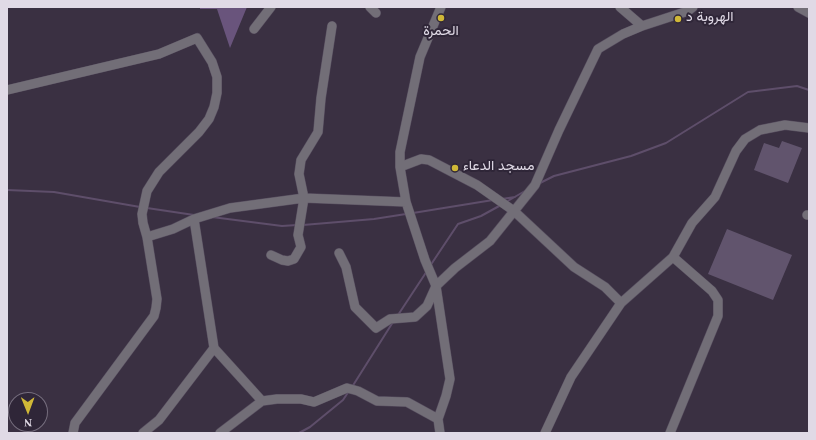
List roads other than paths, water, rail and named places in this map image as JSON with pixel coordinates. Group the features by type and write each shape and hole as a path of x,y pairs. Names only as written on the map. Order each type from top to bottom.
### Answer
{"street":[{"path":"254,29 271,7"},
{"path":"440,433 438,419 450,379 436,286 425,260 406,202 400,167 400,152 420,57 441,7"},
{"path":"620,7 642,26"},
{"path":"339,253 346,267 354,307 376,328 390,319 415,318 427,306 436,286 455,268 490,241 535,185 559,130 598,49 623,34 693,7"},
{"path":"798,7 809,13"},
{"path":"271,255 288,261 294,259 301,247 298,235 304,198 299,174 301,160 318,132 321,98 332,26"},
{"path":"7,90 159,54 197,38 212,62 216,78 217,93 214,107 209,119 199,132 159,172 147,191 142,214 157,299 154,316 75,423 73,433"},
{"path":"545,433 571,377 621,303 673,258 692,223 715,197 736,151 745,139 760,130 785,125 809,128"},
{"path":"400,167 421,159 429,160 477,185 514,211 574,267 604,287 621,303"},
{"path":"147,237 172,229 194,219 230,208 304,198 406,202"},
{"path":"194,219 214,348 262,401"},
{"path":"670,433 718,316 718,300 712,291 673,258"},
{"path":"143,433 159,420 214,348"},
{"path":"220,433 262,401 301,399 314,402 347,388 358,391 377,401 407,402 438,419"}],"waterway":[{"path":"540,183 554,176 631,156 666,143 748,92 797,86 809,90"},
{"path":"7,190 54,192 140,207"},
{"path":"506,202 525,191"},
{"path":"502,199 515,197"},
{"path":"413,213 493,200"},
{"path":"430,266 458,224 481,216 501,205"},
{"path":"147,208 194,215"},
{"path":"303,225 374,219 406,214"},
{"path":"212,217 282,226 297,225"},
{"path":"398,315 427,271"},
{"path":"352,387 393,322"},
{"path":"299,433 310,427 343,400 349,391"}],"place":[{"name":"الحمرة","path":"441,18"},
{"name":"الهروبة د","path":"678,19"},
{"name":"مسجد الدعاء","path":"455,168"}]}
